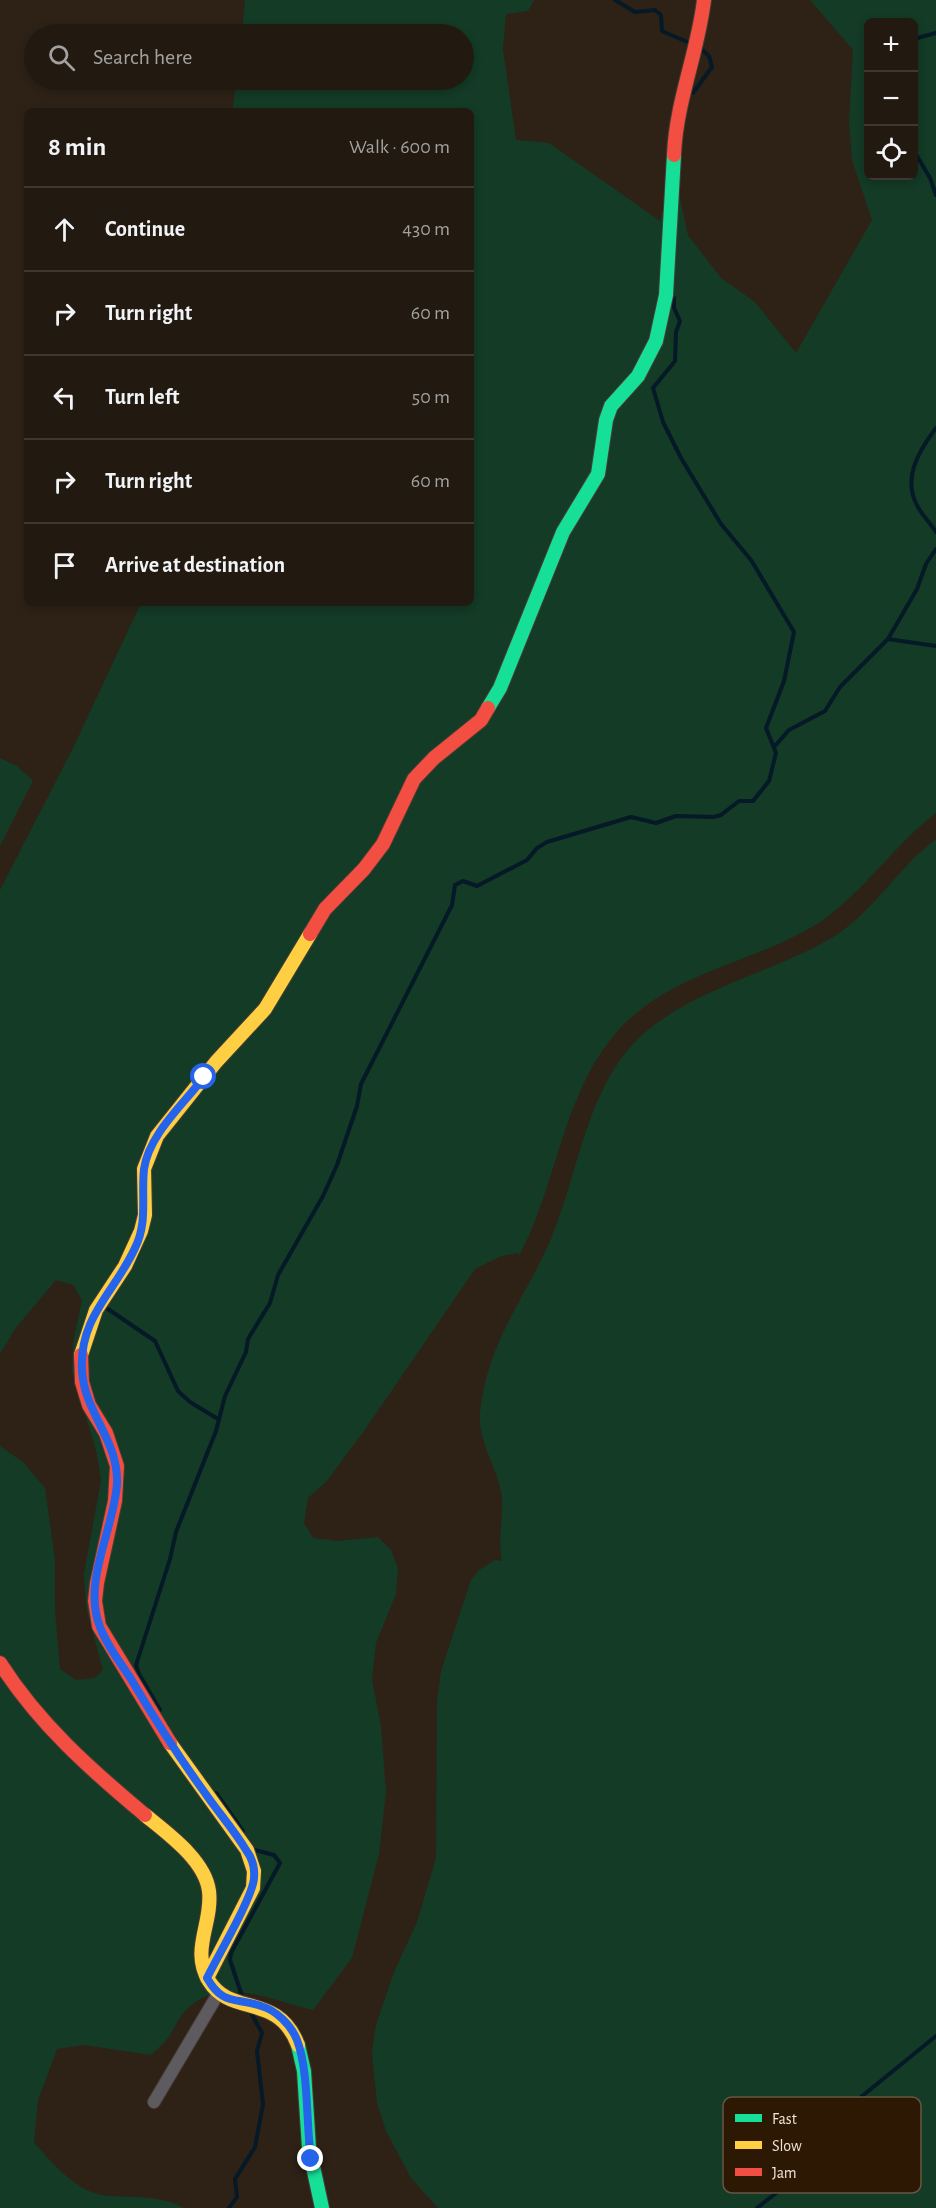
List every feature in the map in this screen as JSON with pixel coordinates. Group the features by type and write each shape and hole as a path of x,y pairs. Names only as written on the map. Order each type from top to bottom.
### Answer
{"street":[{"path":"207,1978 253,1888 254,1871 247,1850 168,1741 99,1626 95,1601 97,1583 115,1501 117,1466 106,1433 89,1405 82,1382 81,1353 96,1310 136,1248 145,1215 144,1169 157,1136 216,1062 265,1009 325,909 364,869 382,844 414,779 434,758 481,720 500,688 563,532 598,474 606,420 611,406 638,376 651,356 656,341 666,295 675,128 701,27 704,0"},
{"path":"0,1663 26,1703 61,1741 168,1834 190,1855 206,1876 211,1895 198,1950 207,1978 218,1994 227,2000 263,2006 275,2013 297,2040 311,2159 322,2208"},
{"path":"154,2102 218,1994"}],"green space":[{"path":"245,0 534,0 528,11 506,14 503,49 516,140 549,143 660,221 677,154 676,179 688,235 721,278 755,302 796,353 872,220 852,160 849,121 853,50 810,0 936,0 936,813 906,839 851,897 820,922 794,937 683,983 657,998 633,1016 611,1039 594,1063 581,1089 532,1229 519,1256 518,1253 501,1256 475,1269 364,1431 326,1482 308,1498 304,1523 313,1538 338,1541 378,1537 391,1550 398,1568 396,1594 376,1643 372,1679 381,1726 386,1792 379,1854 352,1958 313,2010 261,1996 227,1992 211,1995 196,2002 182,2015 166,2041 151,2055 84,2045 57,2049 38,2100 34,2142 64,2174 92,2192 102,2195 153,2198 184,2208 0,2208 0,1446 24,1463 45,1488 55,1560 55,1611 60,1669 76,1680 95,1678 103,1670 86,1607 84,1574 101,1480 96,1450 72,1372 73,1343 82,1300 73,1285 56,1280 15,1329 0,1354 0,890 73,748 140,606 474,606 474,108 232,108 235,90 474,90 474,24 243,24"},
{"path":"0,758 17,766 33,781 0,846"},
{"path":"936,839 936,2208 438,2208 411,2178 386,2131 377,2103 372,2052 376,2025 394,1972 417,1922 436,1858 437,1702 441,1671 471,1580 479,1570 495,1560 502,1561 501,1492 481,1432 480,1422 484,1387 491,1364 508,1323 550,1241 596,1105 608,1079 623,1056 642,1035 685,1005 805,952 843,930 871,905"}],"waterway":[{"path":"615,0 635,12 655,10 661,15 662,31 692,44"},
{"path":"918,38 936,33"},
{"path":"693,93 712,67 709,56 701,49"},
{"path":"918,158 930,178 936,195"},
{"path":"160,1710 136,1665 170,1559 176,1532 216,1431 225,1396 246,1352 248,1339 270,1303 278,1275 323,1196 337,1165 357,1106 361,1084 452,905 455,885 463,881 477,886 527,860 537,848 547,842 631,817 656,823 676,816 713,817 721,815 739,801 753,801 769,781 776,753 766,728 784,681 794,632 751,560 721,524 681,458 663,422 653,388 675,361 676,332 680,321 674,308 674,298"},
{"path":"936,428 918,457 912,477 914,498 936,532"},
{"path":"774,747 789,730 825,711 840,687 888,639 917,589 926,564 936,549"},
{"path":"888,639 936,646"},
{"path":"105,1307 155,1341 178,1391 190,1402 218,1419"},
{"path":"216,1793 243,1831"},
{"path":"242,1996 230,1960 231,1953 280,1863 274,1855 255,1850"},
{"path":"229,2208 237,2197 235,2179 255,2147 263,2104 257,2051 262,2033 250,2011"},
{"path":"861,2097 936,2036"},
{"path":"757,2208 776,2193"}],"traffic: fast":[{"path":"488,708 500,688 563,532 598,474 606,420 611,406 638,376 656,341 666,295 674,155"},
{"path":"298,2045 304,2071 309,2148 322,2208"}],"traffic: slow":[{"path":"81,1355 96,1310 125,1266 141,1231 145,1215 144,1169 157,1136 216,1062 265,1009 310,934"},
{"path":"170,1743 247,1850 254,1871 253,1888 207,1978"},
{"path":"145,1815 184,1848 201,1869 206,1880 209,1903 202,1958 209,1981 218,1992 229,1999 267,2011 279,2018 289,2029 298,2045"}],"traffic: jam":[{"path":"674,155 679,116 704,0"},
{"path":"310,934 325,909 364,869 383,844 414,779 434,758 481,720 488,708"},
{"path":"81,1355 82,1382 89,1405 106,1433 117,1466 115,1501 97,1583 95,1601 99,1626 170,1743"},
{"path":"0,1663 31,1706 66,1745 145,1815"}],"route":[{"path":"204,1077 157,1136 148,1155 144,1169 145,1215 136,1248 96,1310 81,1353 82,1382 89,1405 106,1433 117,1466 115,1501 99,1568 95,1601 99,1626 150,1713 252,1860 253,1888 207,1978 218,1994 227,2000 263,2006 275,2013 291,2029 297,2040 301,2061 311,2159"}]}
